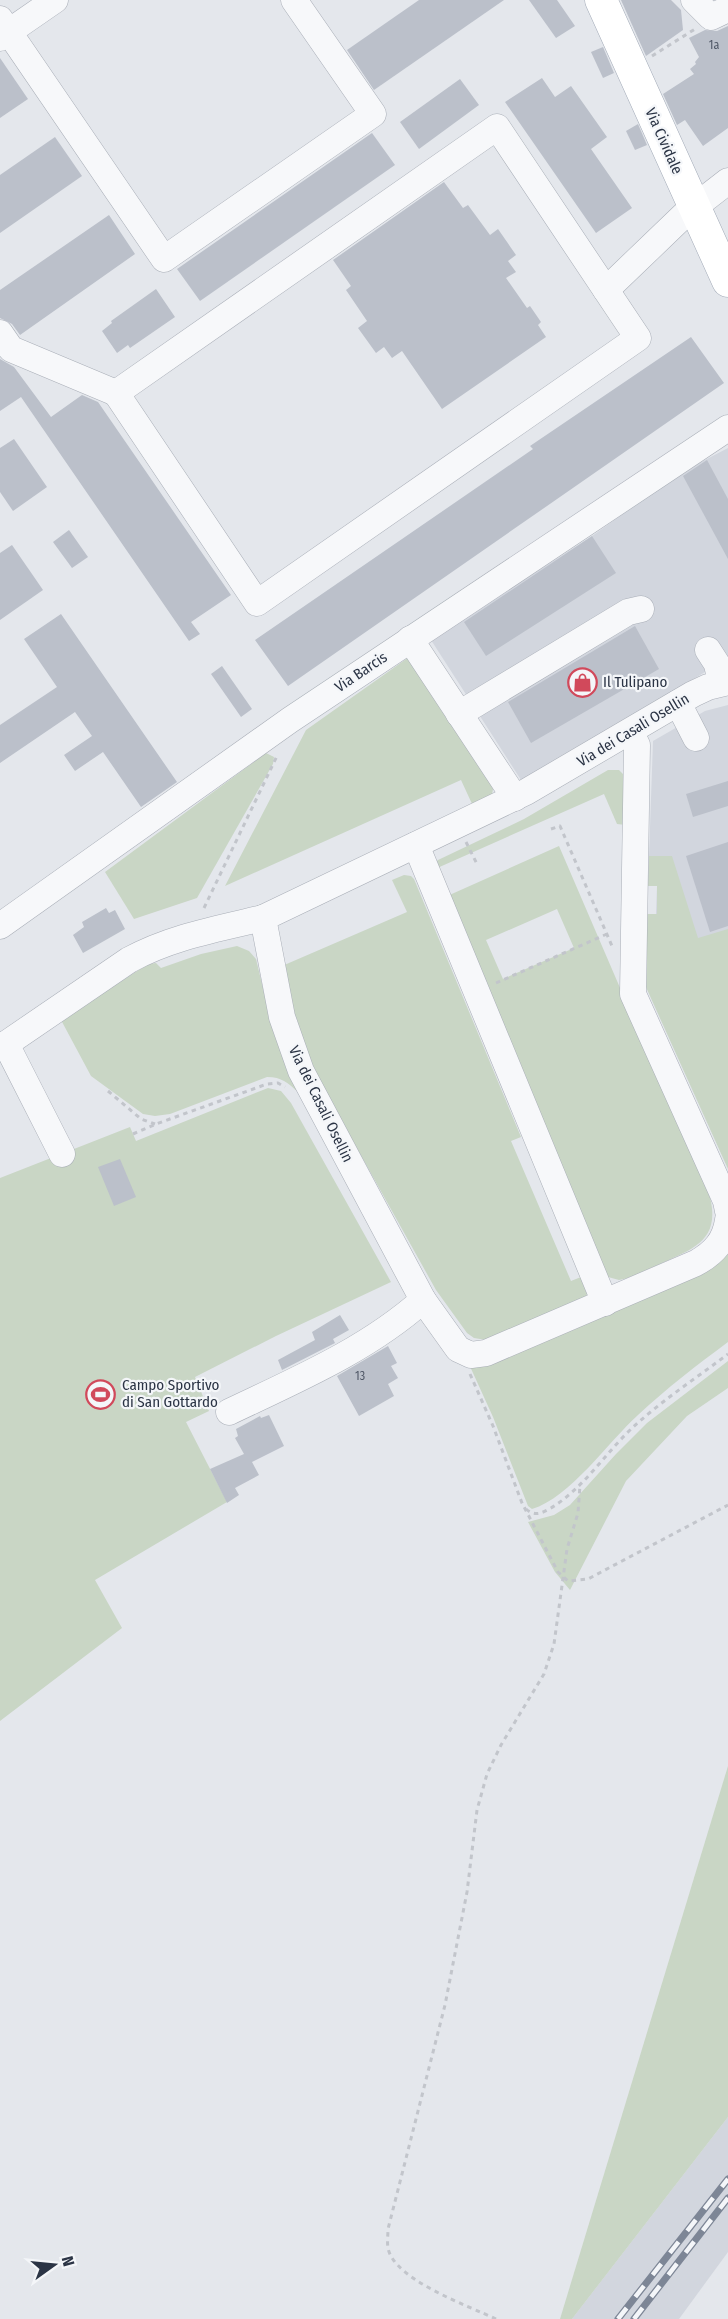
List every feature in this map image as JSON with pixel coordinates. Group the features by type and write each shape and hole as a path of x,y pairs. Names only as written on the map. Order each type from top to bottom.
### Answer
{"main road":[{"name":"Via Cividale","path":"601,0 728,281"}],"street":[{"path":"55,0 3,30 164,259 372,114 294,0"},
{"path":"0,333 11,349 116,393 257,603 638,338 497,127 116,393"},
{"path":"606,290 682,216 728,181"},
{"name":"Via Barcis","path":"0,926 290,720 728,428"},
{"path":"459,714 628,612 641,609"},
{"path":"410,639 515,798"},
{"path":"708,650 717,664 724,683"},
{"name":"Via dei Casali Osellin","path":"453,1343 423,1300 301,1071 282,1017 263,918 515,798 678,703 708,687 724,683"},
{"path":"678,703 696,738"},
{"path":"630,732 638,745 633,994 728,1211"},
{"path":"416,845 605,1303"},
{"path":"62,1154 3,1046 129,960 152,948 187,936 263,918"},
{"path":"453,1343 467,1354 486,1353 605,1303 705,1258 721,1243 728,1220"},
{"path":"228,1412 356,1349 397,1323 423,1300"}],"path":[{"path":"632,69 711,9"},
{"path":"204,908 273,767 290,720"},
{"path":"552,830 560,826 615,953"},
{"path":"464,839 477,864"},
{"path":"476,992 607,934"},
{"path":"133,1134 267,1084 278,1083 287,1088"},
{"path":"108,1091 141,1119 156,1124"},
{"path":"453,1343 466,1364 485,1407 525,1508 546,1550 564,1579 572,1582 588,1579 728,1505"},
{"path":"525,1508 534,1514 553,1506 580,1485 612,1448 640,1421 728,1354"},
{"path":"496,2319 444,2297 408,2273 388,2250 388,2229 445,2005 467,1892 477,1810 487,1774 501,1745 544,1674 554,1644 567,1548 578,1513 580,1485"}],"shaded area":[{"path":"728,448 728,658 523,783 431,640 592,536 682,472"},
{"path":"728,705 728,994 656,914 657,886 648,886 653,741 705,711"},
{"path":"728,2117 728,2252 679,2319 572,2319"}],"green space":[{"path":"409,657 491,782 492,795 473,806 461,780 225,886 306,730"},
{"path":"266,753 274,757 273,764 197,898 134,919 105,872"},
{"path":"608,770 619,770 624,775 626,825 617,824 604,794 435,869 434,863 438,860 524,819"},
{"path":"559,846 710,1197 711,1224 707,1234 692,1248 629,1278 619,1280 608,1277 445,897","holes":["557,909 574,948 503,979 486,940"]},
{"path":"649,856 672,856 698,938 728,929 728,1169 645,985 647,914 657,914 657,886 648,886"},
{"path":"404,875 414,879 521,1137 511,1141 571,1281 586,1275 589,1290 586,1296 486,1340 474,1338 467,1333 436,1290 310,1064 296,1025 282,966 407,912 392,880"},
{"path":"237,946 249,951 256,959 274,1034 299,1093 284,1081 267,1077 170,1114 155,1116 143,1114 91,1076 61,1020 148,964 156,963 161,968 201,954"},
{"name":"Campo Sportivo di San Gottardo","path":"268,1088 281,1091 291,1103 391,1282 195,1377 209,1411 186,1422 227,1502 95,1580 122,1628 0,1721 0,1178 130,1127 136,1141"},
{"path":"728,1250 728,1342 649,1405 561,1493 532,1509 528,1506 493,1417 468,1362"},
{"path":"728,1361 728,1388 687,1416 626,1481 570,1590 555,1572 528,1522 554,1515 570,1505 647,1423"},
{"path":"728,1766 728,2117 572,2319 560,2319"}],"building":[{"path":"419,0 504,0 374,90 347,50"},
{"path":"529,0 557,0 575,26 556,38"},
{"path":"621,0 671,0 681,10 683,30 646,56"},
{"path":"728,26 728,128 703,146 685,120 677,125 663,94 694,74 690,69 699,57 689,38 705,30 717,31"},
{"path":"603,47 614,73 603,78 591,52"},
{"path":"0,58 28,99 0,118"},
{"path":"542,78 555,97 571,86 607,137 591,149 632,208 596,233 505,102"},
{"path":"460,79 479,105 419,149 400,122"},
{"path":"638,124 647,145 635,150 626,131"},
{"path":"372,133 395,165 200,301 177,269"},
{"path":"55,137 82,176 0,233 0,175"},
{"path":"444,182 463,208 468,205 490,235 498,229 516,255 508,261 516,272 506,278 527,308 530,306 541,322 538,325 546,337 442,409 402,351 392,358 384,347 376,353 358,328 367,321 346,290 351,286 333,260"},
{"path":"109,215 135,254 20,335 12,324 0,318 0,290"},
{"path":"156,289 175,317 130,348 128,345 117,353 102,331 112,323 111,321"},
{"path":"691,337 724,383 288,686 255,640 533,449 530,446"},
{"path":"0,359 14,367 51,417 82,395 98,402 231,595 191,622 200,634 189,641 21,397 0,411"},
{"path":"14,439 47,487 13,511 0,492 0,448"},
{"path":"707,460 728,499 728,559 683,476"},
{"path":"69,530 88,557 72,568 53,542"},
{"path":"592,536 616,573 486,656 464,622"},
{"path":"12,545 43,590 0,620 0,553"},
{"path":"61,614 177,782 141,807 103,752 75,771 64,755 92,736 75,712 0,763 0,725 57,687 24,639"},
{"name":"Il Tulipano","path":"635,626 659,669 531,743 508,702"},
{"path":"222,666 252,709 241,717 211,674"},
{"path":"728,781 728,806 693,817 686,794"},
{"path":"728,842 728,926 710,932 686,856"},
{"path":"106,908 109,913 115,910 125,929 83,953 73,935 84,927 82,922"},
{"path":"120,1159 136,1197 114,1206 98,1167"},
{"path":"340,1315 349,1330 333,1339 335,1343 282,1370 278,1360 315,1340 312,1332"},
{"path":"388,1346 397,1363 391,1366 398,1378 388,1384 394,1396 359,1416 337,1376"},
{"path":"269,1415 284,1446 252,1462 259,1475 235,1488 239,1495 227,1503 210,1469 244,1454 235,1438 238,1436 236,1429 260,1416 261,1418"}],"railway":[{"path":"618,2319 728,2179"},
{"path":"634,2319 728,2198"}],"place":[{"name":"Il Tulipano","path":"582,682"},
{"name":"Campo Sportivo di San Gottardo","path":"101,1394"}]}
